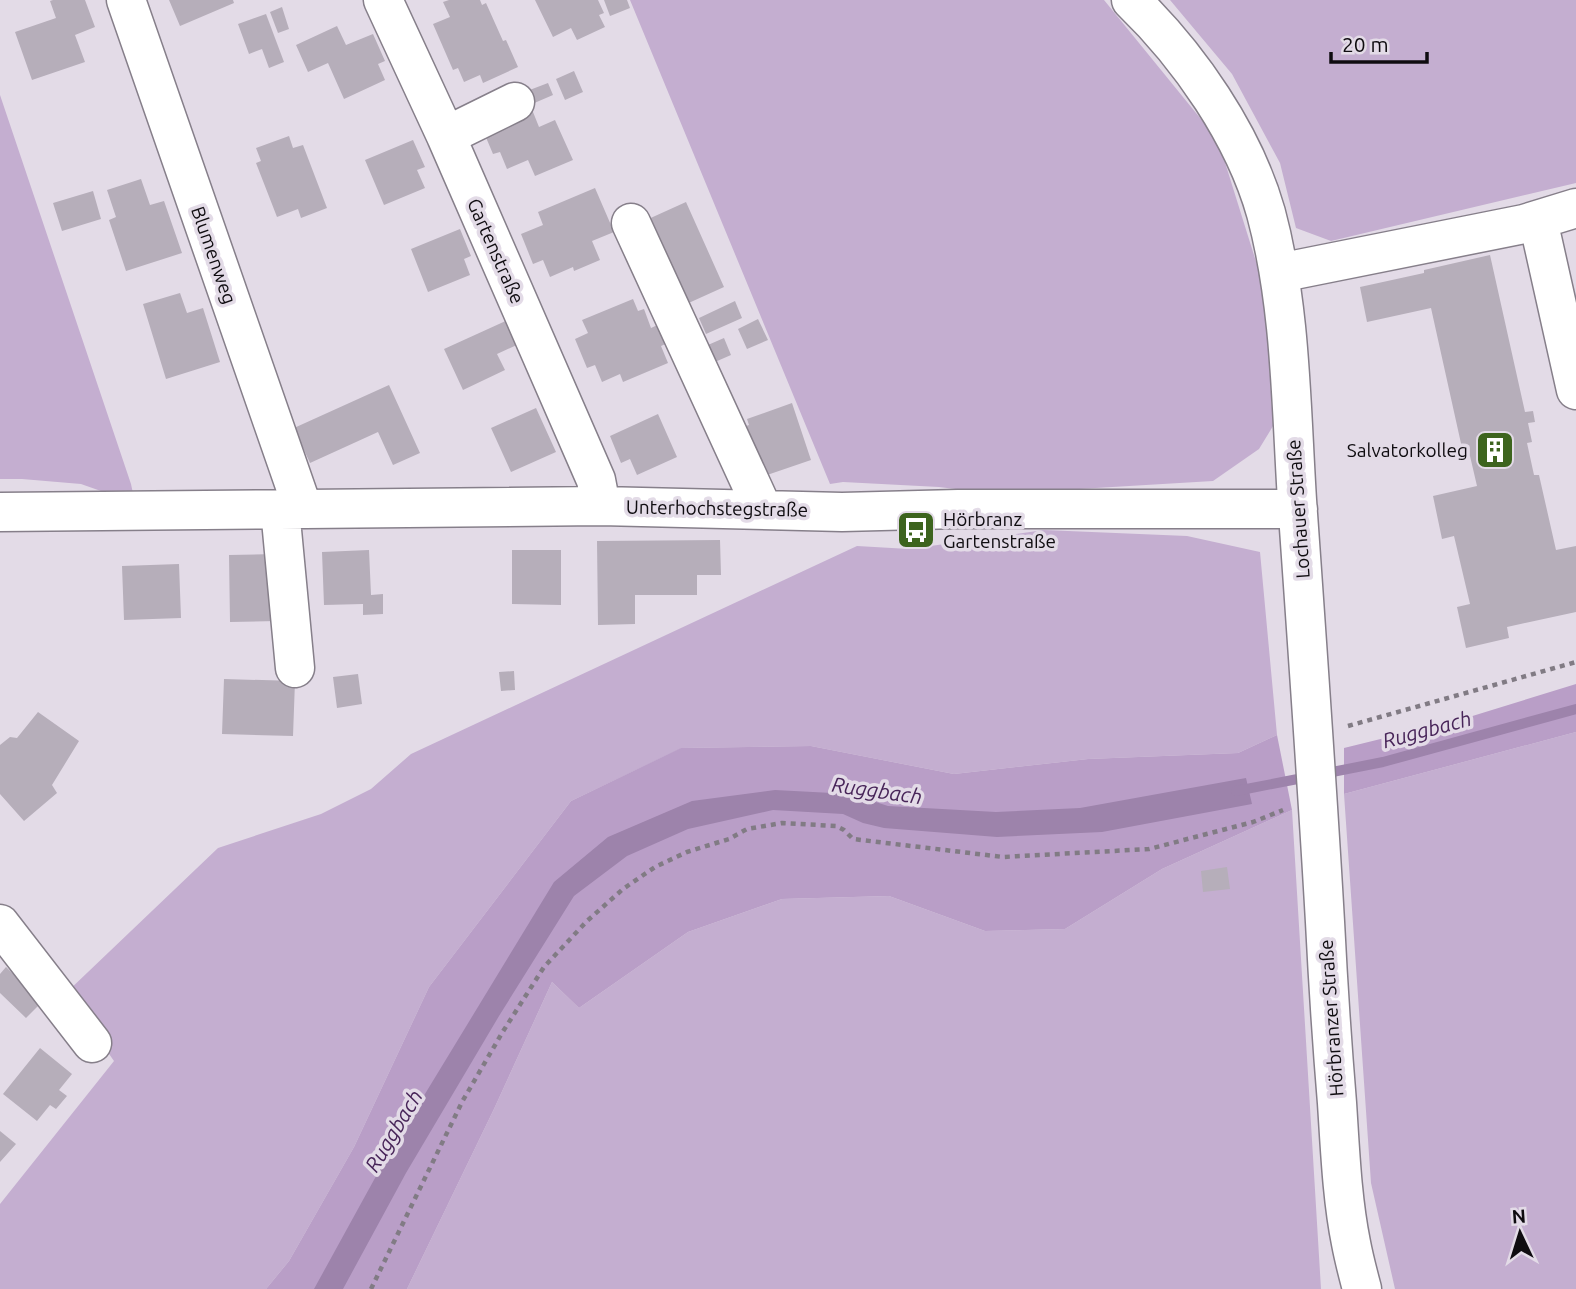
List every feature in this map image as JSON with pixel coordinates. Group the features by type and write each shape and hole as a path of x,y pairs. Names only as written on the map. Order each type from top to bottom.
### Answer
{"street":[{"name":"Blumenweg","path":"125,0 291,509 295,668"},
{"name":"Gartenstraße","path":"383,0 446,136 596,480 601,506"},
{"name":"Lochauer Straße","path":"1131,0 1193,69 1221,113 1246,161 1265,212 1279,273 1287,349 1314,740"},
{"path":"446,136 515,102"},
{"path":"1279,273 1538,220 1576,208"},
{"path":"1538,220 1576,390"},
{"path":"631,223 763,510"},
{"name":"Unterhochstegstraße","path":"0,488 82,493 135,511"},
{"name":"Unterhochstegstraße","path":"0,512 601,506 842,512 958,509 1298,509"},
{"name":"Hörbranzer Straße","path":"1314,740 1329,1002 1343,1176 1350,1241 1362,1289"},
{"path":"0,924 92,1043"}],"path":[{"path":"1314,740 1576,662"},
{"path":"371,1289 462,1102 544,967 587,921 623,889 655,867 687,852 729,839 747,829 782,823 836,826 845,830 853,839 1003,857 1149,849 1253,822 1317,792"}],"shaded area":[{"path":"630,0 1104,0 1218,140 1263,284 1273,426 1259,449 1213,481 996,494 939,487 843,482 830,484"},
{"path":"1170,0 1576,0 1576,183 1331,241 1296,228 1280,163 1232,74"},
{"path":"0,95 131,484 135,503 81,484 0,479"},
{"path":"1044,530 1187,536 1260,552 1277,735 1238,753 1088,759 954,774 811,746 682,748 571,801 429,987 354,1147 289,1261 266,1289 0,1289 0,1204 114,1061 66,993 218,848 321,814 371,789 411,754 857,546 909,549"},
{"path":"1576,684 1576,732 1344,794 1344,748 1466,718"},
{"path":"1576,732 1576,1289 1395,1289 1371,1183 1344,794"},
{"path":"1277,735 1292,810 1162,869 1065,929 985,931 889,896 782,899 688,932 579,1008 552,982 407,1289 266,1289 289,1261 354,1147 429,987 571,801 681,748 811,746 954,774 1088,759 1238,753"},
{"path":"1246,778 1252,804 1102,832 997,837 884,828 843,814 773,810 688,829 627,856 574,896 406,1173 343,1289 314,1289 386,1158 554,882 608,837 692,801 775,790 851,794 888,806 996,812 1080,808"},
{"path":"1292,810 1321,1289 407,1289 552,982 579,1008 688,932 782,899 889,896 985,931 1065,929 1162,869"}],"building":[{"path":"85,0 95,27 75,35 85,62 32,80 15,32 56,18 50,1"},
{"path":"169,0 233,0 234,3 180,26"},
{"path":"480,0 482,5 486,3 518,67 483,83 480,75 464,82 458,68 453,70 433,24 450,17 443,2"},
{"path":"535,0 598,0 604,13 599,15 605,27 577,40 571,28 553,37"},
{"path":"604,0 627,0 630,8 610,16"},
{"path":"282,7 289,29 278,33 270,12"},
{"path":"266,14 284,62 269,68 262,49 249,54 238,24"},
{"path":"337,26 346,45 373,34 385,61 378,64 385,80 344,99 328,63 308,72 296,45"},
{"path":"574,71 583,92 565,100 556,79"},
{"path":"548,83 553,95 532,104 527,91"},
{"path":"531,107 539,127 555,120 573,160 535,176 528,160 507,169 500,152 493,154 482,128"},
{"path":"289,136 293,148 303,145 327,208 301,218 298,209 277,217 256,163 261,161 256,148"},
{"path":"413,140 425,167 417,170 425,188 384,205 365,160"},
{"path":"141,179 150,205 164,201 182,253 126,271 109,220 116,217 107,190"},
{"path":"595,188 614,232 592,241 600,260 550,277 543,260 533,264 521,234 543,225 538,212"},
{"path":"93,191 101,219 62,231 53,203"},
{"path":"686,202 724,287 682,306 644,221"},
{"path":"460,229 471,256 464,259 470,275 428,292 411,249"},
{"name":"Salvatorkolleg","path":"1490,255 1525,412 1533,411 1535,422 1528,423 1532,442 1527,443 1534,475 1539,475 1556,550 1576,546 1576,612 1507,627 1509,638 1466,648 1457,607 1470,604 1454,536 1442,539 1433,496 1477,486 1470,456 1464,457 1431,308 1367,322 1360,287"},
{"path":"180,293 187,313 203,308 220,362 166,379 143,304"},
{"path":"633,299 638,311 644,309 651,328 664,322 672,341 661,346 668,363 623,382 620,374 602,382 595,365 587,368 575,339 588,333 582,320"},
{"path":"735,301 742,318 706,334 699,318"},
{"path":"510,319 519,344 497,354 505,370 463,390 444,349"},
{"path":"758,319 768,340 747,349 738,329"},
{"path":"724,338 731,355 708,365 701,348"},
{"path":"389,385 420,453 393,465 378,432 310,463 294,428"},
{"path":"792,403 811,460 761,477 735,430 749,425 747,419"},
{"path":"536,408 556,452 511,472 491,428"},
{"path":"658,414 677,457 637,475 630,459 621,463 610,436"},
{"path":"720,540 721,575 697,575 697,595 635,595 635,624 598,625 597,541"},
{"path":"369,550 371,595 383,594 383,614 363,615 363,604 324,605 322,552"},
{"path":"512,550 561,550 561,605 512,604"},
{"path":"276,554 277,621 230,622 229,555"},
{"path":"179,564 181,618 124,620 122,566"},
{"path":"514,671 515,690 501,691 499,672"},
{"path":"358,674 362,704 337,708 333,677"},
{"path":"224,679 295,681 293,736 222,734"},
{"path":"38,712 79,741 52,785 57,793 24,821 0,794 0,745 10,737 17,738"},
{"path":"1227,867 1230,889 1203,892 1201,871"},
{"path":"6,967 42,1002 26,1018 0,993 0,974"},
{"path":"40,1048 72,1074 59,1090 67,1096 56,1109 50,1105 37,1121 3,1094"},
{"path":"0,1131 16,1144 0,1162"}],"waterway":[{"name":"Ruggbach","path":"1322,774 1383,762 1576,709"},
{"name":"Ruggbach","path":"1236,791 1308,777"}],"place":[{"name":"Salvatorkolleg","path":"1495,450"},
{"name":"Hörbranz Gartenstraße","path":"916,530"}]}
